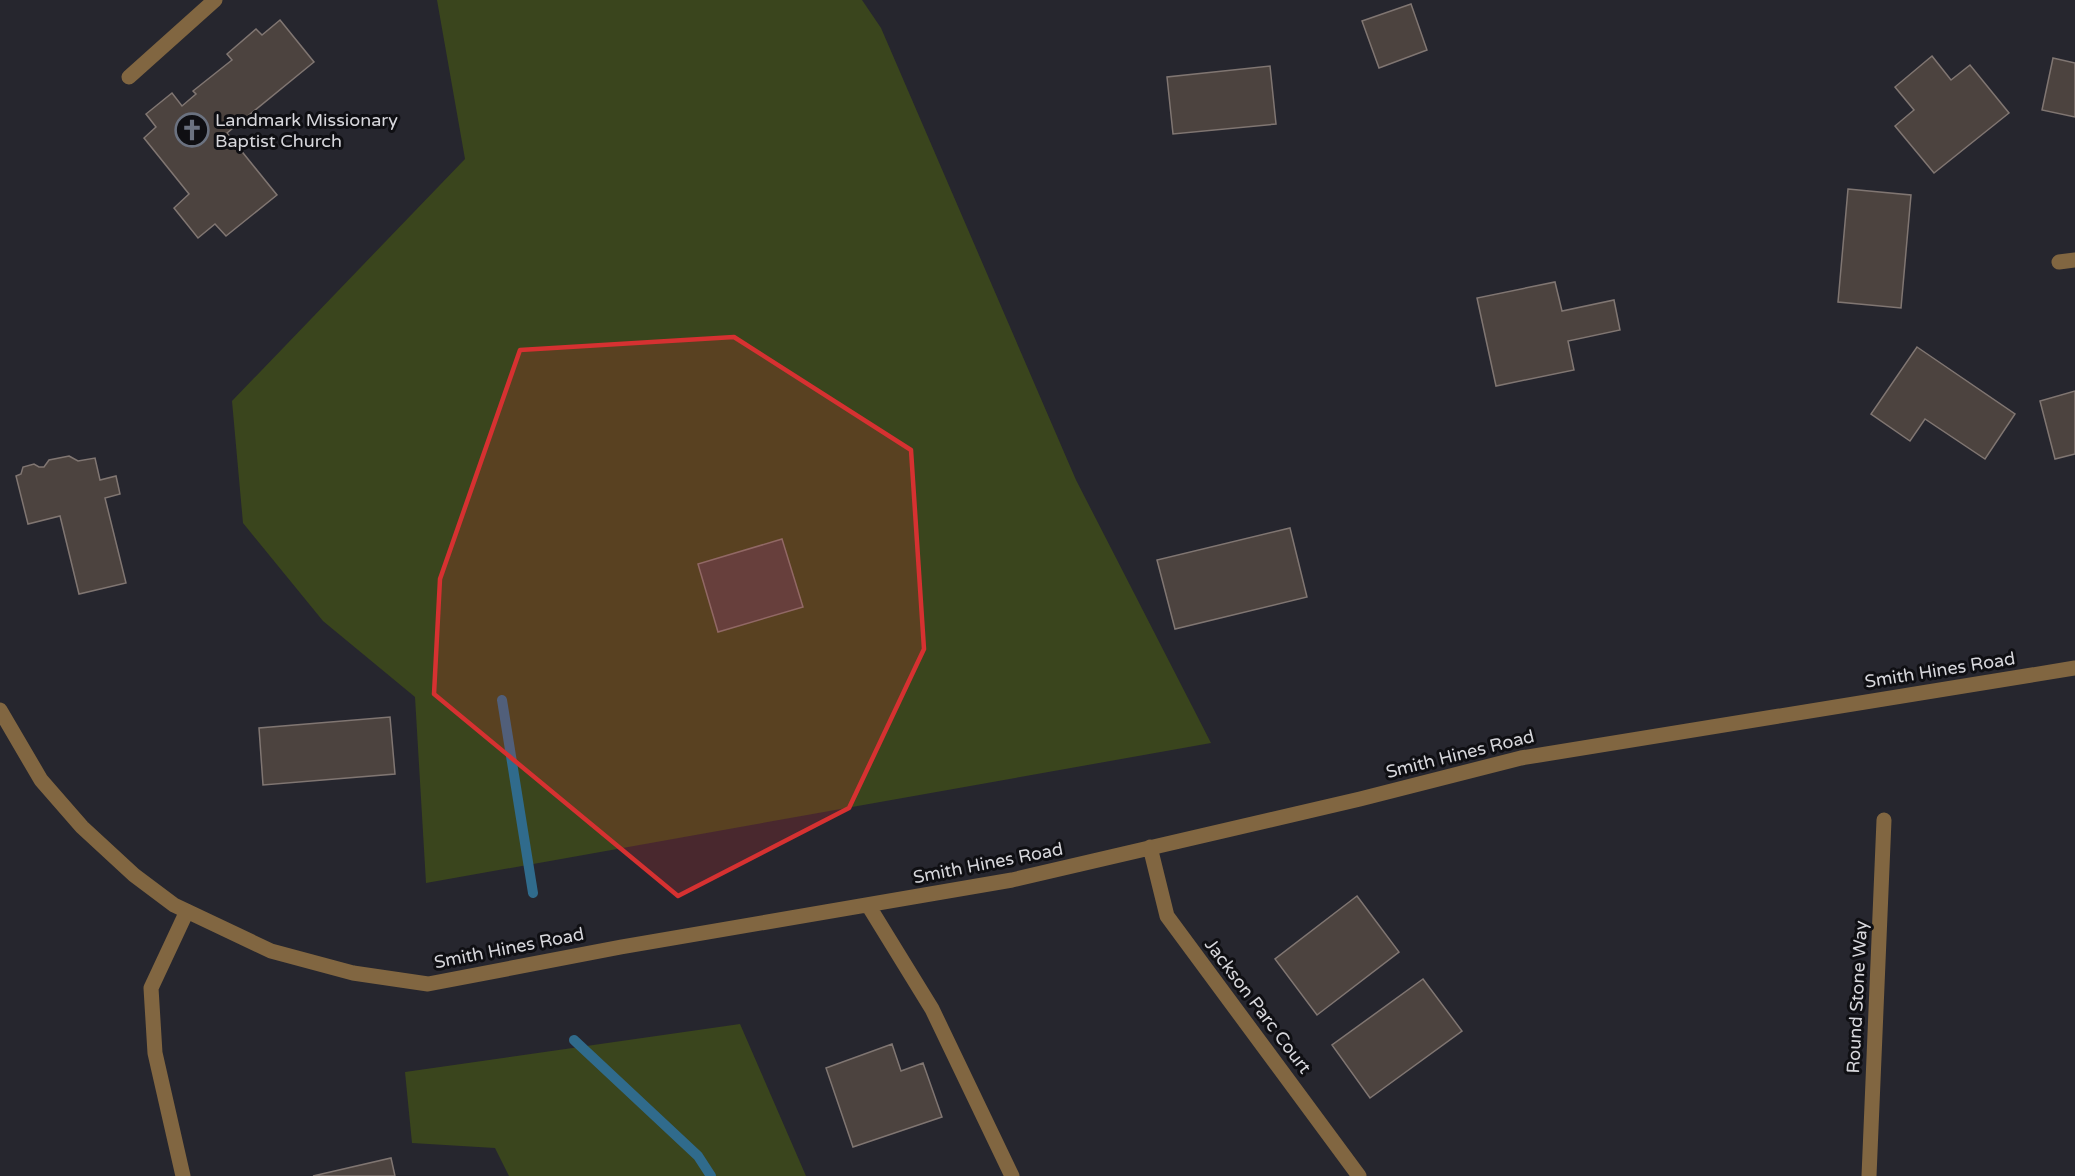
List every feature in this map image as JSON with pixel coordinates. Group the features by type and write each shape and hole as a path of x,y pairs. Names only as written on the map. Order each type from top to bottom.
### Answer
{"street":[{"path":"129,76 214,0"},
{"path":"2059,262 2075,260"},
{"name":"Smith Hines Road","path":"0,710 41,780 82,827 134,876 174,905 271,951 353,973 428,984 621,947 1012,880 1360,799 1521,758 2075,668"},
{"name":"Round Stone Way","path":"1869,1176 1884,820"},
{"name":"Jackson Parc Court","path":"1150,847 1167,916 1359,1176"},
{"path":"868,905 932,1009 1012,1176"},
{"path":"183,1176 155,1053 151,988 187,911"}],"highlighted area":[{"path":"734,337 911,450 924,649 849,808 678,896 434,694 440,579 520,350"}],"green space":[{"path":"437,0 862,0 881,28 1076,480 1211,743 426,883 415,697 323,621 243,523 232,401 465,159"},
{"path":"740,1024 806,1176 509,1176 495,1148 412,1143 405,1072"}],"building":[{"path":"1411,4 1427,50 1379,68 1362,21"},
{"name":"Landmark Missionary Baptist Church","path":"280,20 314,62 227,133 277,195 226,236 215,224 198,238 174,208 189,194 144,138 156,127 146,114 172,93 182,106 196,94 193,91 232,60 227,54 256,29 262,35"},
{"path":"1932,56 1951,80 1970,65 2009,113 1934,173 1895,126 1914,110 1895,87"},
{"path":"2053,58 2075,63 2075,117 2042,110"},
{"path":"1270,66 1276,124 1173,134 1167,77"},
{"path":"1848,189 1911,195 1901,308 1838,302"},
{"path":"1555,282 1562,311 1614,300 1620,330 1568,341 1574,370 1496,386 1477,298"},
{"path":"1917,347 2015,414 1985,459 1925,419 1910,441 1871,414"},
{"path":"2075,391 2075,454 2055,459 2040,401"},
{"path":"69,456 78,461 95,458 100,480 116,476 120,494 105,498 126,583 79,594 60,516 28,524 16,476 21,474 23,467 34,464 44,467 49,460"},
{"path":"1290,528 1307,597 1175,629 1157,560"},
{"path":"782,539 803,607 718,632 698,564"},
{"path":"390,717 395,774 263,785 259,728"},
{"path":"1357,896 1399,952 1317,1015 1275,959"},
{"path":"1423,979 1462,1031 1370,1098 1332,1045"},
{"path":"892,1044 901,1071 923,1063 942,1117 853,1147 826,1068"},
{"path":"391,1158 395,1176 313,1176"}],"waterway":[{"path":"502,700 533,893"},
{"path":"574,1040 698,1156 711,1176"}],"place":[{"name":"Landmark Missionary Baptist Church","path":"192,130"}]}
